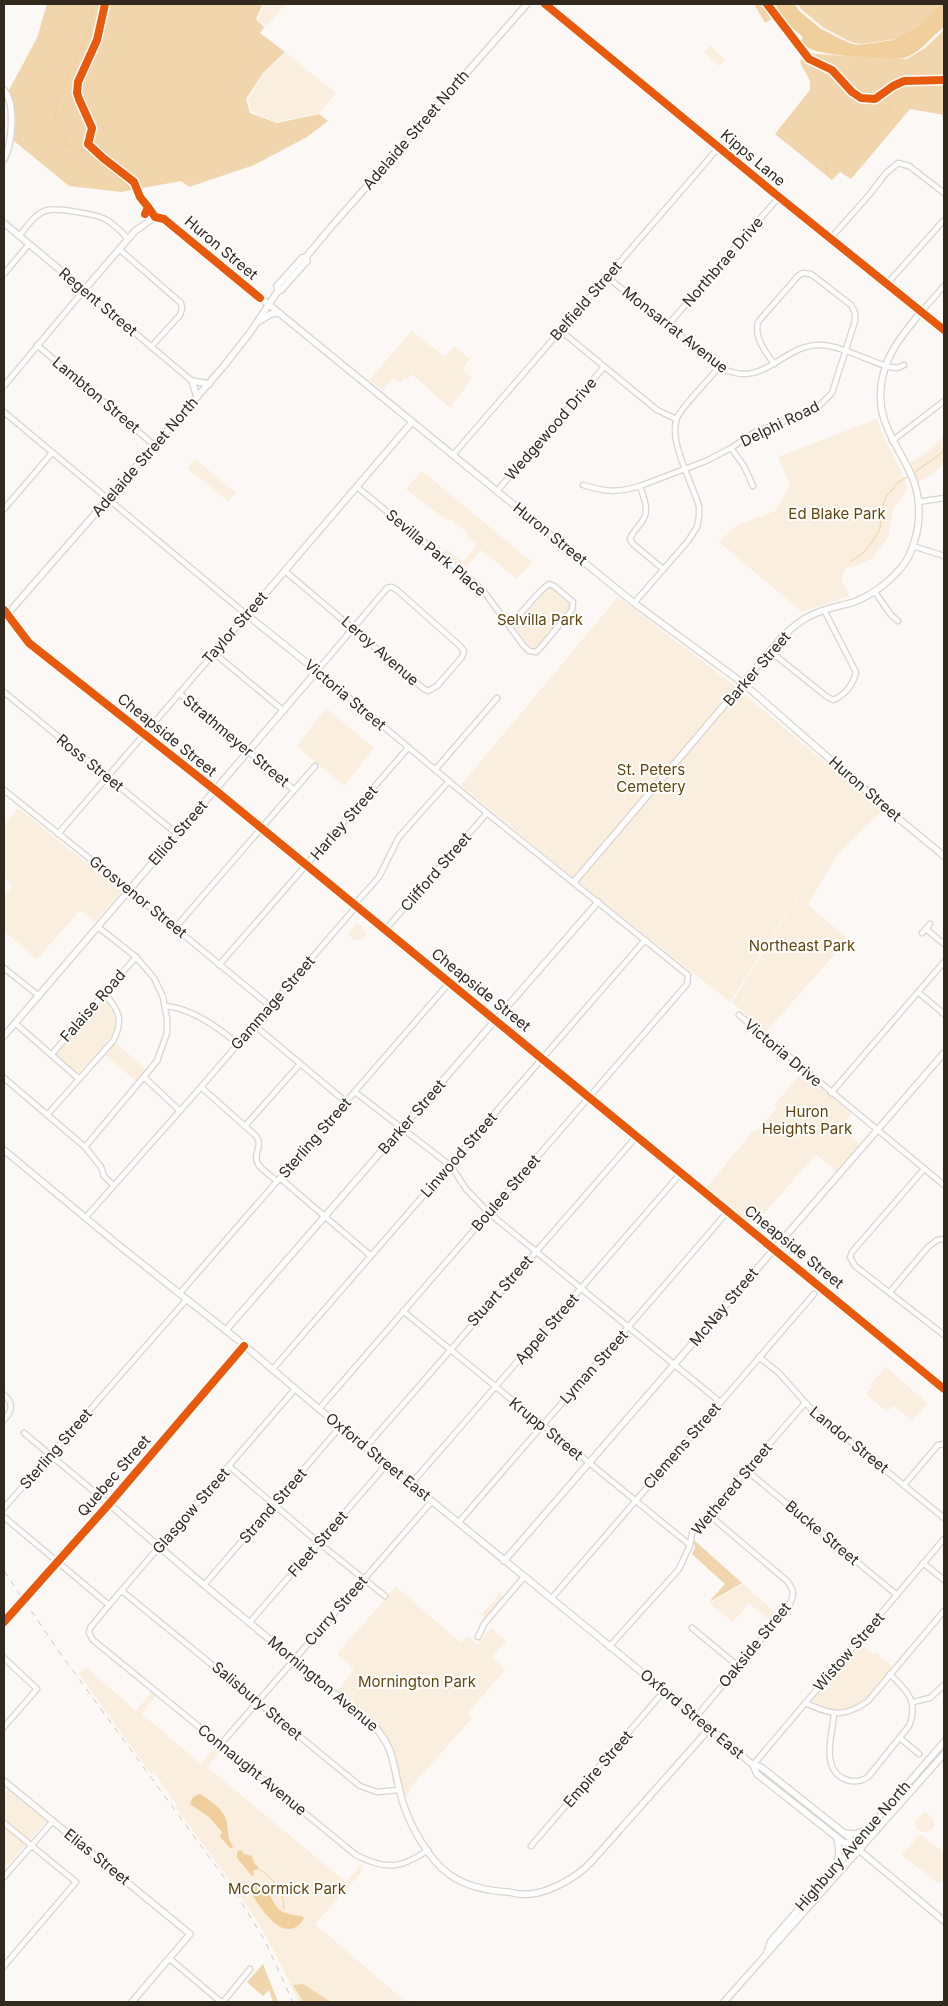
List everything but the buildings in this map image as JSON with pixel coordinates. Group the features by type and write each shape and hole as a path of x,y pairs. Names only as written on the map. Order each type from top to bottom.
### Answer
{"street":[{"name":"Adelaide Street North","path":"5,614 209,384 236,352 278,291 307,261 306,257 527,4"},
{"name":"Kipps Lane","path":"546,4 779,198 944,330"},
{"path":"4,90 9,100 11,137 4,159"},
{"name":"Belfield Street","path":"453,455 719,148"},
{"path":"830,239 886,173 898,163 909,166 944,194"},
{"name":"Northbrae Drive","path":"667,326 779,198"},
{"path":"4,386 128,240 118,228 103,218 58,210 47,210 35,217 20,236"},
{"name":"Huron Street","path":"128,240 135,231 155,217 164,219 634,603 744,684 887,809 944,856"},
{"path":"886,285 944,220"},
{"name":"Regent Street","path":"4,223 192,381"},
{"path":"4,274 29,244"},
{"path":"119,249 181,303 180,315 151,347"},
{"name":"Delphi Road","path":"584,485 612,492 640,486 706,461 731,448 750,435 815,410 824,402 832,393 836,383 855,321 855,312 851,306 811,274 804,273 798,276 758,322 756,331 758,338 774,364"},
{"name":"Monsarrat Avenue","path":"607,277 720,368 732,374 746,375 760,372 808,346 822,345 885,366"},
{"path":"921,312 944,286"},
{"name":"Barker Street","path":"574,882 783,636 797,624 824,610 855,601 875,592 902,568 913,546 918,527 918,502 911,475 892,441 884,420 881,401 881,381 885,366 898,342 921,312"},
{"path":"257,322 271,314 279,313"},
{"path":"561,331 656,410 676,419"},
{"name":"Lambton Street","path":"37,345 154,445"},
{"path":"885,366 897,368 904,365"},
{"name":"Wedgewood Drive","path":"497,491 604,367"},
{"path":"634,603 688,541 697,527 699,516 695,492 676,437 676,419 720,368"},
{"path":"197,397 192,381 209,384"},
{"path":"892,441 944,401"},
{"name":"Victoria Street","path":"4,412 408,748 688,975"},
{"name":"Taylor Street","path":"58,834 412,422"},
{"path":"731,448 744,466 753,486"},
{"path":"4,509 52,453"},
{"path":"640,486 646,507 644,518 633,530 630,539 633,544 663,569"},
{"name":"Sevilla Park Place","path":"357,487 477,585 529,651 536,652 541,647 572,610 573,602 549,584 542,589 523,612 509,625"},
{"path":"918,502 944,498"},
{"path":"913,546 944,556"},
{"name":"Leroy Avenue","path":"286,570 428,691 437,686 462,657 464,651 392,587"},
{"name":"Elliot Street","path":"4,1036 249,752 387,588 392,587"},
{"path":"875,592 891,615 898,621"},
{"path":"771,652 826,696 833,700 841,696 854,682 856,672 824,610"},
{"name":"Cheapside Street","path":"5,614 29,643 215,790 944,1389"},
{"path":"214,653 284,711"},
{"name":"Ross Street","path":"4,692 177,834"},
{"name":"Strathmeyer Street","path":"179,693 294,790"},
{"path":"435,770 498,698"},
{"name":"Harley Street","path":"219,965 408,748"},
{"path":"175,928 259,828 315,766"},
{"name":"Gammage Street","path":"86,1217 354,909 354,905 379,877 399,837 449,781"},
{"name":"Grosvenor Street","path":"4,790 270,1006"},
{"name":"Clifford Street","path":"385,930 487,813"},
{"name":"Barker Street","path":"226,1330 598,902"},
{"path":"922,933 930,924"},
{"path":"85,1147 145,1078 157,1061 164,1046 167,1033 163,997 154,978 136,957 98,927"},
{"path":"926,928 944,944"},
{"name":"Linwood Street","path":"272,1370 451,1166 645,940"},
{"name":"Falaise Road","path":"51,1054 136,957"},
{"path":"831,1093 944,962"},
{"path":"4,968 39,996"},
{"name":"Boulee Street","path":"319,1409 687,984 688,975"},
{"name":"Sterling Street","path":"180,1293 449,983"},
{"path":"918,992 944,1014"},
{"path":"46,1115 112,1041 117,1032 119,1015 113,1003 104,993"},
{"path":"165,1006 181,1009 214,1024 238,1044"},
{"name":"Victoria Drive","path":"739,1015 944,1185"},
{"path":"15,1024 79,1079"},
{"path":"254,1025 346,1102"},
{"name":"McNay Street","path":"504,1561 675,1366 774,1248 944,1053"},
{"path":"245,1126 300,1064"},
{"path":"4,1078 85,1147 101,1167 104,1176 113,1185"},
{"path":"145,1078 180,1111"},
{"path":"201,1087 260,1141 256,1156 259,1165 371,1256"},
{"path":"355,1092 451,1166 470,1194 489,1213 720,1402"},
{"name":"Stuart Street","path":"366,1447 636,1137"},
{"name":"Oxford Street East","path":"4,1150 116,1243 226,1330 524,1578 710,1728 753,1765 757,1774 837,1838 844,1843 852,1844"},
{"path":"924,1169 852,1252 850,1257 855,1266 944,1335"},
{"name":"Appel Street","path":"411,1484 681,1173"},
{"name":"Lyman Street","path":"459,1522 541,1426 629,1328 728,1211"},
{"path":"890,1292 928,1247 937,1240 944,1240"},
{"name":"Clemens Street","path":"551,1599 814,1294"},
{"name":"Sterling Street","path":"4,1508 187,1299"},
{"name":"Krupp Street","path":"403,1311 541,1426 690,1545"},
{"name":"Quebec Street","path":"5,1621 109,1504 244,1346"},
{"name":"Landor Street","path":"759,1357 779,1373 805,1403 944,1517"},
{"name":"Glasgow Street","path":"90,1634 90,1628 295,1389"},
{"path":"4,1395 12,1405 11,1411 4,1420"},
{"name":"Wethered Street","path":"609,1647 679,1569 690,1545 692,1533 805,1403"},
{"name":"Strand Street","path":"204,1585 341,1426"},
{"name":"Mornington Avenue","path":"24,1434 374,1726 383,1735 394,1758 399,1790 408,1816 428,1850 440,1866 451,1875 477,1887 519,1894 556,1886 584,1870 710,1728"},
{"path":"904,1485 938,1445 944,1444"},
{"name":"Fleet Street","path":"249,1623 387,1464"},
{"path":"230,1467 319,1544 385,1596"},
{"name":"Bucke Street","path":"746,1470 897,1596"},
{"name":"Curry Street","path":"220,1745 432,1501"},
{"name":"Oakside Street","path":"696,1717 789,1606 794,1596 794,1589 788,1581 708,1514"},
{"path":"4,1517 109,1606"},
{"name":"Wistow Street","path":"753,1765 944,1538"},
{"path":"924,1563 944,1580"},
{"path":"478,1637 484,1624 524,1578"},
{"name":"Salisbury Street","path":"122,1590 360,1786 377,1792 399,1790"},
{"path":"805,1703 834,1714 857,1709 868,1701 944,1611"},
{"path":"692,1628 738,1666"},
{"name":"Connaught Avenue","path":"90,1634 93,1640 356,1855 373,1863 399,1865 415,1859 428,1850"},
{"path":"4,1658 37,1689 4,1727"},
{"path":"834,1714 830,1758 832,1766 840,1776 849,1782 860,1782 868,1777 900,1738 911,1721 913,1702 908,1693 890,1674"},
{"path":"913,1702 930,1698 944,1685"},
{"name":"Empire Street","path":"531,1846 664,1691"},
{"path":"900,1738 919,1754"},
{"name":"Highbury Avenue North","path":"766,1954 771,1941 838,1864 852,1844 868,1829 944,1742"},
{"name":"Highbury Avenue North","path":"724,2002 944,1754"},
{"name":"Oxford Street East","path":"753,1765 761,1767 848,1837 852,1844 944,1921"},
{"name":"Elias Street","path":"4,1781 190,1934 170,1959"},
{"path":"4,1877 52,1822"},
{"path":"4,1823 76,1882 4,1966"},
{"path":"844,1834 855,1834 868,1829"},
{"path":"837,1838 840,1851 838,1864"},
{"path":"132,2002 170,1959 222,2002 250,1969"}],"green space":[{"path":"261,4 286,4 266,26 258,19 264,6"},
{"path":"710,45 725,60 719,66 704,52"},
{"path":"286,53 336,93 319,113 277,122 252,112 248,100 264,73"},
{"path":"412,331 445,357 454,346 470,359 462,369 472,378 450,408 412,374 406,380 404,378 399,383 394,378 383,390 369,380"},
{"name":"Ed Blake Park","path":"877,419 908,488 893,509 888,537 872,559 846,569 841,579 849,596 802,612 719,542 736,526 775,511 790,485 778,457"},
{"path":"944,435 944,463 933,474 916,483 908,464 928,451"},
{"path":"195,459 236,493 228,501 187,468"},
{"path":"422,471 532,562 517,579 481,550 463,571 442,552 446,549 463,562 477,545 466,536 468,533 451,519 448,521 406,489"},
{"name":"Selvilla Park","path":"552,587 571,605 538,647 533,649 526,643 514,625 523,618 546,589"},
{"name":"St. Peters Cemetery","path":"618,597 735,686 882,811 836,856 808,905 848,939 766,1032 732,1002 851,813 730,1002 573,878 461,785"},
{"path":"326,708 374,748 344,786 297,746"},
{"path":"18,808 121,891 95,922 80,910 37,959 4,931 4,897 13,885 4,877 4,826"},
{"path":"355,924 359,924 367,934 361,940 355,940 348,935"},
{"path":"104,999 112,1009 115,1019 114,1029 95,1056 79,1073 75,1072 57,1056 58,1052"},
{"path":"114,1041 147,1071 138,1083 103,1053"},
{"name":"Huron Heights Park","path":"802,1073 852,1113 840,1128 861,1145 837,1172 816,1154 754,1225 707,1187 755,1129 757,1131 777,1108 774,1105"},
{"path":"886,1367 927,1403 912,1421 893,1405 887,1412 866,1394 872,1387 870,1385"},
{"path":"743,1584 778,1615 772,1623 749,1603 733,1622 709,1603"},
{"name":"Mornington Park","path":"396,1587 461,1643 469,1636 478,1645 491,1628 506,1641 492,1657 505,1670 467,1714 472,1718 409,1789 411,1792 404,1796 392,1746 382,1730 368,1716 337,1693 354,1669 337,1654"},
{"path":"498,1591 502,1595 502,1600 488,1616 483,1617 478,1613 482,1614 499,1595"},
{"path":"859,1642 894,1668 868,1697 852,1707 831,1711 812,1701"},
{"name":"McCormick Park","path":"86,1667 136,1711 152,1691 157,1694 142,1714 201,1764 216,1745 221,1751 207,1767 346,1882 363,1865 360,1874 315,1924 406,2002 298,2002 273,1950 243,1900 175,1807 177,1805 154,1772 151,1774 79,1674"},
{"path":"9,1788 47,1820 4,1869 4,1795"},
{"path":"926,1812 935,1825 932,1830 923,1832 917,1830 915,1822"},
{"path":"920,1834 944,1853 944,1878 939,1884 902,1855"}],"shaded area":[{"path":"47,4 260,4 262,6 256,19 264,27 260,33 285,52 263,73 246,99 250,113 277,123 319,114 328,121 307,137 254,165 189,187 181,181 121,192 69,186 14,141 15,110 8,92 37,38"},
{"path":"754,4 771,4 775,9 773,18 765,23"},
{"path":"775,4 795,4 798,10 821,29 849,43 858,45 894,40 919,26 941,4 944,4 944,27 920,49 904,58 878,59 854,57 816,51 800,44 803,37 785,22"},
{"path":"798,4 942,4 921,25 897,39 860,44 851,42 824,28 801,9"},
{"path":"944,30 944,115 910,109 851,179 840,172 832,180 775,134 810,90 810,81 800,62 806,53 907,59 925,48"},
{"path":"694,1540 742,1583 709,1602 725,1584 692,1554 695,1548"},
{"path":"199,1794 207,1798 222,1811 227,1822 229,1840 233,1846 231,1849 220,1837 222,1832 209,1817 190,1804 193,1797"},
{"path":"241,1850 244,1854 252,1856 254,1863 258,1867 258,1869 253,1871 254,1875 252,1876 237,1858 237,1852"},
{"path":"257,1884 266,1887 279,1910 304,1917 298,1926 287,1929 274,1923 268,1917 250,1891 252,1886"},
{"path":"263,1964 278,2002 273,2002 269,1990 263,1996 247,1982"},
{"path":"303,1984 331,2002 303,2002 293,1985"}],"waterway":[{"path":"95,4 88,33 57,102 55,116 61,130 67,137 65,144 93,158 135,193"},
{"path":"827,172 825,162 828,158 877,130 884,123 889,112 890,102 877,79 862,68 855,57"},
{"path":"914,473 944,451"},
{"path":"850,562 864,552 872,542 880,529 881,510 886,497 898,482 908,477"},
{"path":"258,1869 277,1885 284,1909"}],"railway":[{"path":"4,1571 60,1653 237,1895 265,1941 293,2002"}],"cycle path":[{"path":"105,4 97,40 78,82 77,93 92,128 88,144 134,182 140,197 148,207 145,214"},
{"path":"545,4 944,330"},
{"path":"767,4 809,59 832,70 852,92 861,98 875,99 893,86 904,81 944,80"},
{"path":"148,207 155,217 164,219 260,298"},
{"path":"4,610 29,643 215,790 944,1389"},
{"path":"4,1622 109,1504 244,1346"}],"park label":[{"name":"Northeast Park","path":"802,946"}]}
